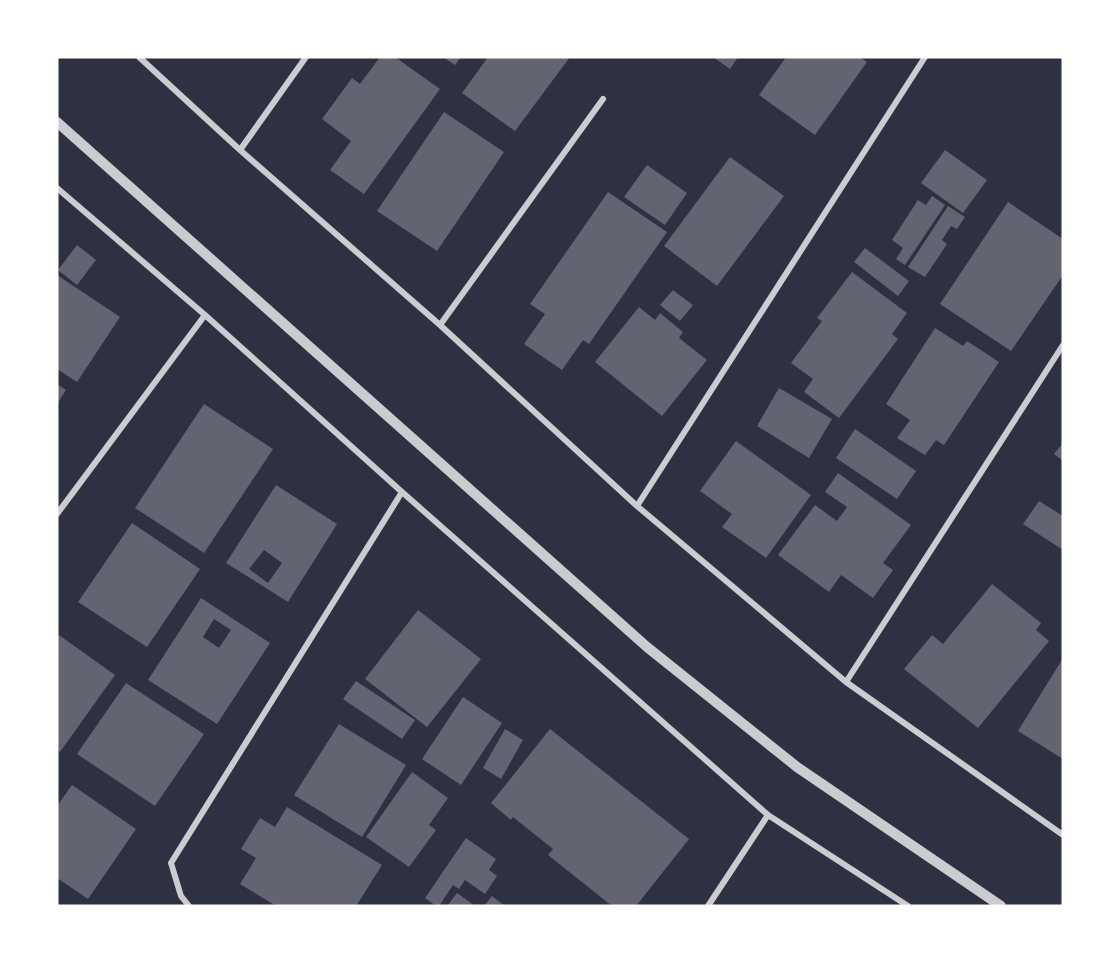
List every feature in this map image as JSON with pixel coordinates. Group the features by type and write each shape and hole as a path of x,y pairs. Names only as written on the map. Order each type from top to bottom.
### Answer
{"street":[{"path":"139,57 240,150 440,325 637,506 846,682 1063,835"},
{"path":"240,150 306,57"},
{"path":"637,506 925,57"},
{"path":"440,325 603,99"},
{"path":"57,122 647,647 797,767 1001,906"},
{"path":"57,188 204,315 768,815 908,906"},
{"path":"57,514 204,315"},
{"path":"846,682 1063,345"},
{"path":"189,906 181,896 171,863 402,492"},
{"path":"708,906 768,815"}],"building":[{"path":"380,57 395,57 440,89 364,194 330,170 351,141 322,119 352,78 360,84"},
{"path":"443,57 461,57 455,65"},
{"path":"488,57 570,57 515,131 462,93"},
{"path":"713,57 738,57 730,69"},
{"path":"786,57 860,57 867,62 815,135 759,95"},
{"path":"444,112 504,152 437,251 377,211"},
{"path":"945,150 987,180 963,213 921,183"},
{"path":"730,157 784,196 717,286 664,246"},
{"path":"647,165 687,193 665,225 624,197"},
{"path":"608,192 667,232 589,344 583,340 562,370 524,344 545,314 530,304"},
{"path":"932,196 945,205 905,265 896,259 903,248 892,240 918,200 926,205"},
{"path":"1008,202 1063,239 1063,275 1011,351 940,304"},
{"path":"948,206 965,217 957,229 951,226 942,240 947,244 925,277 908,267"},
{"path":"77,245 96,260 77,285 58,270"},
{"path":"865,248 909,281 898,296 854,262"},
{"path":"852,272 907,313 892,334 898,339 839,418 804,392 813,379 791,363 822,321 817,318"},
{"path":"57,275 120,317 77,382 57,369"},
{"path":"673,290 693,305 680,321 660,305"},
{"path":"639,307 655,320 660,313 683,332 679,338 707,360 662,416 595,362"},
{"path":"935,328 963,346 967,341 999,362 944,445 936,440 925,455 897,438 910,420 886,404"},
{"path":"57,384 66,390 57,404"},
{"path":"779,388 832,419 809,458 757,426"},
{"path":"204,404 273,449 204,553 135,508"},
{"path":"855,429 916,471 897,499 836,458"},
{"path":"736,441 811,495 766,558 722,527 732,514 700,491"},
{"path":"1063,443 1063,461 1054,454"},
{"path":"838,473 911,525 883,563 893,570 873,598 841,575 829,592 778,555 815,505 837,521 847,507 825,492"},
{"path":"276,485 337,524 288,602 226,563","holes":["264,550 282,563 268,583 249,569"]},
{"path":"1039,501 1063,516 1063,550 1023,524"},
{"path":"132,523 200,569 147,647 78,602"},
{"path":"992,584 1041,623 1036,630 1049,641 978,728 904,669 932,635 943,644"},
{"path":"201,598 270,643 217,724 148,680","holes":["214,619 231,630 219,648 203,637"]},
{"path":"418,610 481,659 427,727 365,679"},
{"path":"59,635 115,675 60,752 57,749 57,638"},
{"path":"1063,658 1063,759 1018,731"},
{"path":"356,681 415,720 402,739 343,699"},
{"path":"126,683 204,734 155,806 77,754"},
{"path":"463,697 502,723 461,785 422,759"},
{"path":"339,724 406,765 362,837 294,795"},
{"path":"505,729 523,740 501,779 483,768"},
{"path":"550,729 689,839 636,906 612,906 548,855 553,849 513,817 511,820 491,803"},
{"path":"412,772 448,798 429,825 436,830 409,867 366,837"},
{"path":"72,785 136,829 88,899 57,878 57,806"},
{"path":"287,807 382,865 356,906 276,906 240,884 256,858 241,849 260,818 275,827"},
{"path":"466,838 496,859 489,870 497,876 485,894 465,880 459,889 453,885 439,906 436,906 425,898"},
{"path":"457,893 475,906 447,906"},
{"path":"492,896 505,906 484,906"}]}
